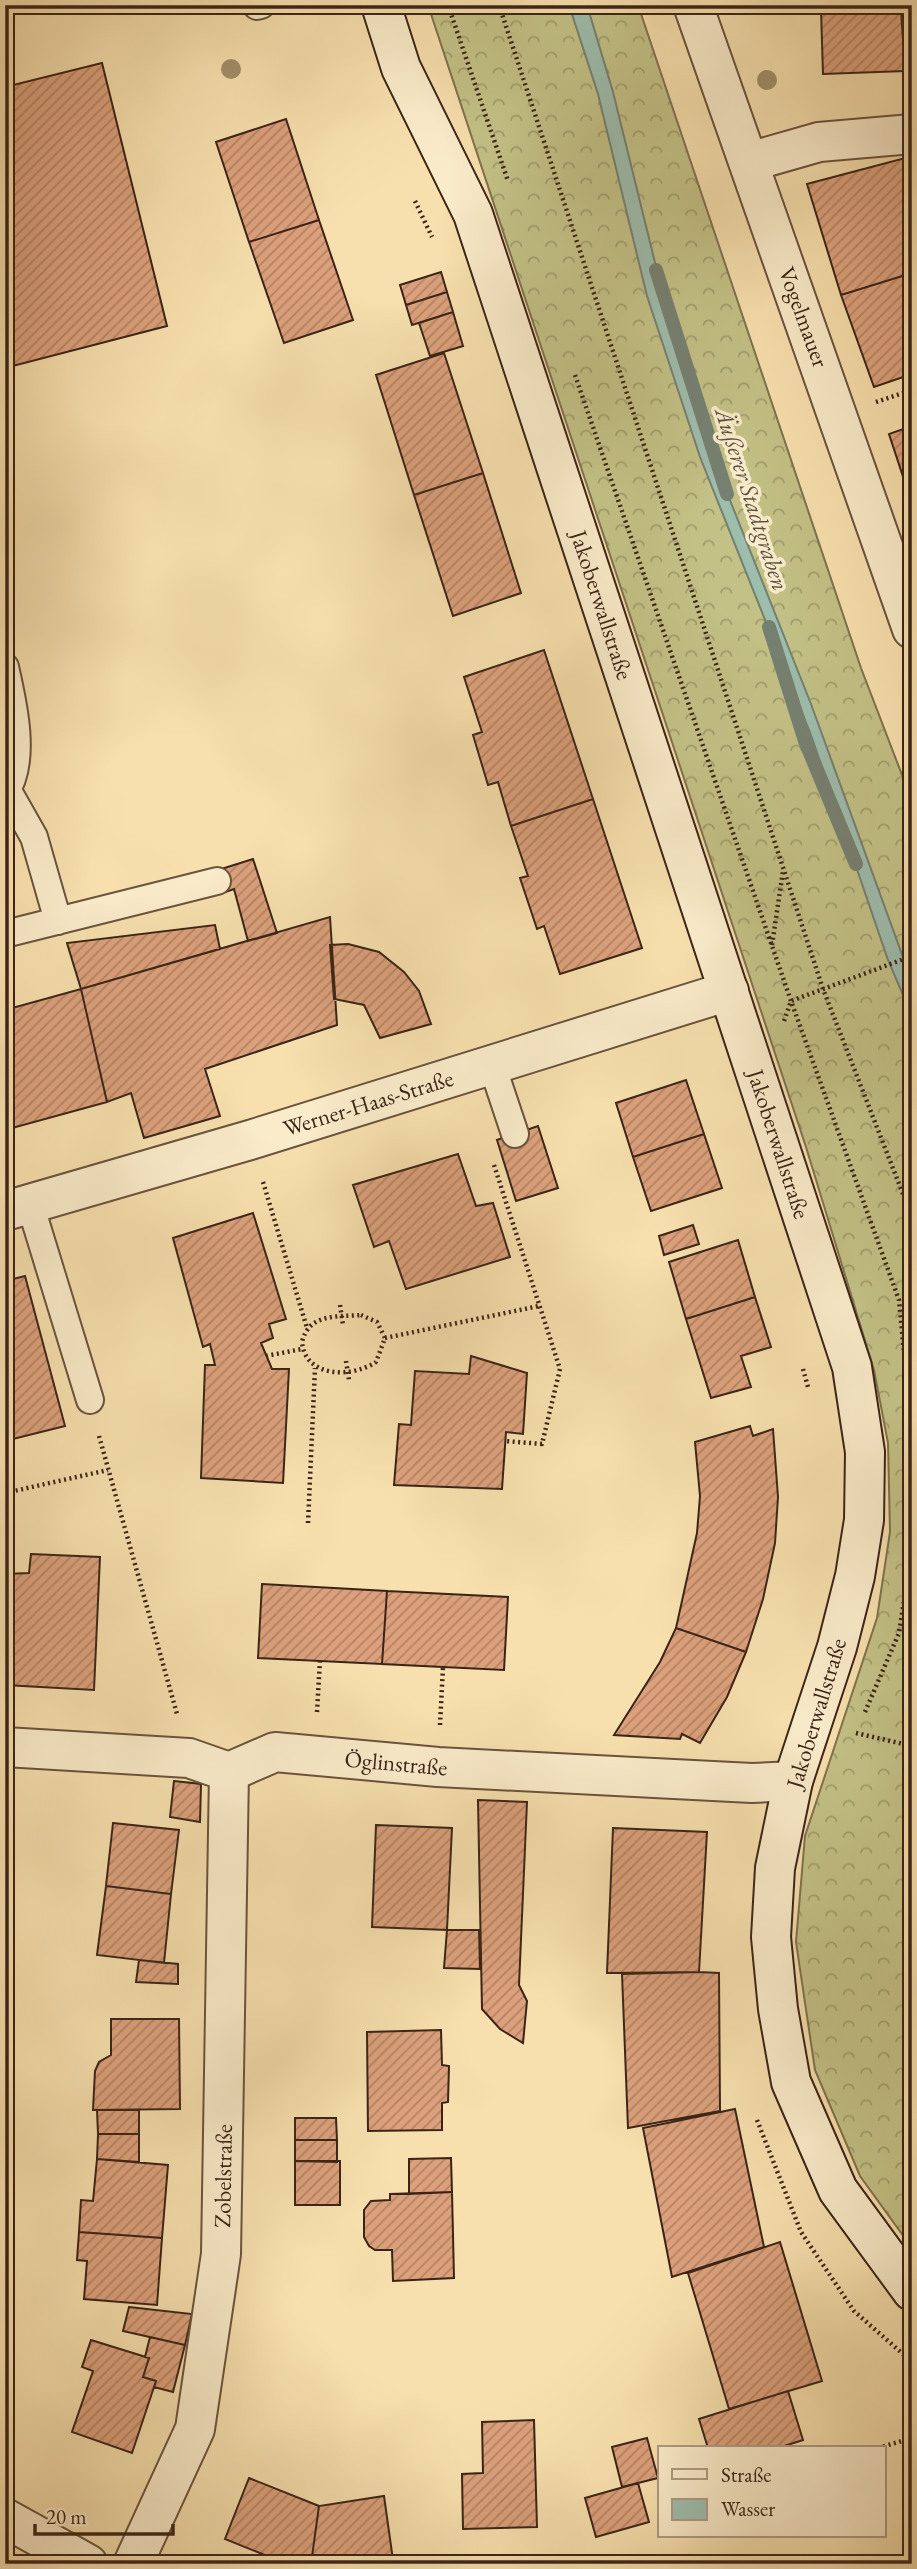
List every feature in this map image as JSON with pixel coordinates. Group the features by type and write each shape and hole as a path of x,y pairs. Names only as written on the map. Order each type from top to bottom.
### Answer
{"street":[{"name":"Jakoberwallstraße","path":"381,5 401,68 473,214 852,1367 865,1452 864,1520 855,1576 836,1647 793,1781 775,1868 771,1937 778,2008 791,2082 838,2190 912,2291"},
{"name":"Vogelmauer","path":"693,5 912,629"},
{"path":"748,162 819,142 912,134"},
{"name":"Werner-Haas-Straße","path":"18,1207 250,1140 729,991"},
{"path":"5,1747 189,1758 229,1772"},
{"name":"Öglinstraße","path":"229,1772 275,1752 438,1767 752,1783 793,1781"},
{"name":"Zobelstraße","path":"133,2564 195,2429 221,2253 229,1772"},
{"path":"5,2518 81,2562"}],"lane":[{"path":"5,667 16,718 15,755 6,792 34,837 58,921"},
{"path":"5,933 217,881"},
{"path":"492,1065 515,1133"},
{"path":"18,1207 90,1400"}],"path":[{"path":"448,5 511,188"},
{"path":"499,5 823,989 904,1194 912,1223"},
{"path":"574,371 791,1001 899,1300 912,1435"},
{"path":"772,946 783,870"},
{"path":"791,1001 912,956"},
{"path":"250,1140 307,1328 302,1349 315,1368 308,1523"},
{"path":"494,1163 559,1369 542,1444 505,1441"},
{"path":"340,1305 343,1325"},
{"path":"385,1338 539,1306"},
{"path":"307,1328 318,1320 341,1316 370,1318 382,1329 385,1338 376,1362 369,1367 332,1372 315,1368"},
{"path":"267,1356 302,1349"},
{"path":"801,1357 810,1396"},
{"path":"346,1361 349,1380"},
{"path":"90,1400 189,1758"},
{"path":"5,1493 108,1470"},
{"path":"851,1743 899,1633 912,1550"},
{"path":"314,1755 320,1660"},
{"path":"438,1767 443,1667"},
{"path":"856,1733 912,1746"},
{"path":"756,2116 801,2232 855,2311 912,2362"},
{"path":"885,2446 912,2438"}],"green space":[{"path":"428,5 638,5 861,668 912,801 912,2248 860,2176 815,2070 796,1942 805,1836 877,1618 890,1532 888,1443 874,1370 806,1147"}],"water":[{"path":"569,5 587,5 613,92 679,360 716,465 811,704 912,982 912,1016 888,960 811,735 700,457 647,296 598,94"}],"building":[{"path":"902,5 912,5 912,20 904,21"},
{"path":"821,10 901,10 905,71 823,74"},
{"path":"912,20 912,40 904,41 904,21"},
{"path":"912,40 912,60 906,60 904,41"},
{"path":"102,63 167,326 5,368 5,87"},
{"path":"286,119 319,220 249,242 216,142"},
{"path":"909,157 912,273 841,295 807,184"},
{"path":"319,220 353,320 284,343 249,242"},
{"path":"441,272 447,292 406,305 400,285"},
{"path":"912,273 912,374 874,387 841,295"},
{"path":"447,292 453,312 412,325 406,305"},
{"path":"453,312 463,346 430,356 419,323"},
{"path":"444,353 483,473 414,495 376,375"},
{"path":"912,426 912,504 889,434"},
{"path":"483,473 521,593 453,616 414,495"},
{"path":"544,650 593,799 511,826 498,782 488,785 473,735 482,732 464,677"},
{"path":"593,799 642,948 560,974 544,926 537,929 520,878 528,876 511,826"},
{"path":"253,859 277,933 248,941 234,889 220,894 215,871"},
{"path":"330,917 337,1025 205,1069 220,1116 144,1138 131,1093 107,1102 81,989"},
{"path":"215,925 220,949 81,989 67,943"},
{"path":"348,944 379,952 404,972 419,991 431,1024 380,1038 364,1005 334,999 330,945"},
{"path":"81,989 107,1102 5,1130 5,1010"},
{"path":"686,1080 704,1134 633,1157 616,1103"},
{"path":"538,1126 558,1188 516,1201 497,1140"},
{"path":"704,1134 722,1188 651,1211 633,1157"},
{"path":"458,1154 476,1206 493,1203 510,1257 406,1289 389,1241 374,1247 353,1185"},
{"path":"253,1213 286,1319 269,1324 273,1338 261,1343 272,1369 289,1369 283,1483 201,1478 205,1365 215,1365 210,1344 203,1347 173,1238"},
{"path":"693,1225 699,1244 664,1255 659,1236"},
{"path":"738,1240 755,1297 686,1319 669,1262"},
{"path":"25,1276 65,1426 5,1441 5,1281"},
{"path":"755,1297 771,1347 741,1356 751,1387 711,1398 686,1319"},
{"path":"471,1356 527,1373 523,1434 506,1432 502,1489 394,1485 399,1424 411,1425 415,1371 469,1374"},
{"path":"750,1426 753,1436 773,1429 778,1497 775,1543 763,1599 746,1652 676,1628 697,1533 700,1496 695,1442"},
{"path":"31,1554 100,1557 94,1690 5,1685 5,1574 29,1573"},
{"path":"262,1584 387,1591 382,1664 258,1658"},
{"path":"387,1591 508,1597 504,1670 382,1664"},
{"path":"676,1628 746,1652 727,1697 700,1743 682,1734 680,1739 614,1735 660,1662"},
{"path":"174,1781 201,1784 200,1822 170,1817"},
{"path":"478,1800 527,1802 519,1985 527,2001 523,2043 500,2029 482,2009"},
{"path":"113,1823 179,1830 171,1894 106,1886"},
{"path":"376,1825 452,1828 447,1930 372,1927"},
{"path":"613,1828 707,1832 699,1972 607,1973"},
{"path":"106,1886 171,1894 164,1963 97,1955"},
{"path":"447,1930 479,1930 480,1969 444,1968"},
{"path":"139,1960 178,1964 178,1984 136,1982"},
{"path":"719,1973 720,2111 628,2128 622,1974"},
{"path":"111,2019 179,2019 180,2109 93,2110 95,2071 99,2062 111,2055"},
{"path":"441,2030 442,2065 449,2066 448,2102 442,2103 442,2130 368,2131 367,2032"},
{"path":"735,2109 764,2247 672,2277 643,2128"},
{"path":"97,2110 139,2110 139,2134 98,2134"},
{"path":"295,2118 336,2118 337,2140 295,2140"},
{"path":"98,2134 139,2134 139,2162 97,2159"},
{"path":"295,2140 337,2140 337,2162 295,2161"},
{"path":"451,2158 452,2192 409,2194 409,2159"},
{"path":"97,2159 168,2165 162,2238 79,2232 81,2200 93,2201"},
{"path":"295,2161 340,2161 340,2205 295,2205"},
{"path":"452,2192 454,2278 393,2281 392,2250 375,2250 369,2246 364,2237 364,2210 371,2201 390,2200 390,2194"},
{"path":"79,2232 162,2238 157,2305 84,2299 87,2261 77,2260"},
{"path":"780,2242 822,2381 729,2409 688,2273"},
{"path":"129,2307 192,2314 185,2345 123,2331"},
{"path":"150,2337 185,2345 173,2392 154,2387 156,2381 143,2377 149,2358 145,2357"},
{"path":"91,2340 149,2358 143,2377 156,2381 132,2453 72,2432 93,2371 82,2367"},
{"path":"788,2391 803,2440 784,2446 707,2446 699,2419"},
{"path":"534,2420 537,2527 463,2529 462,2474 483,2473 482,2422"},
{"path":"647,2438 658,2478 622,2487 612,2447"},
{"path":"249,2478 319,2506 311,2564 287,2564 225,2539"},
{"path":"638,2483 649,2522 596,2537 585,2498"},
{"path":"384,2496 393,2560 371,2564 311,2564 319,2506"}],"waterway":[{"name":"Äußerer Stadtgraben","path":"656,270 727,494"},
{"name":"Äußerer Stadtgraben","path":"769,627 805,741 856,864"}]}
